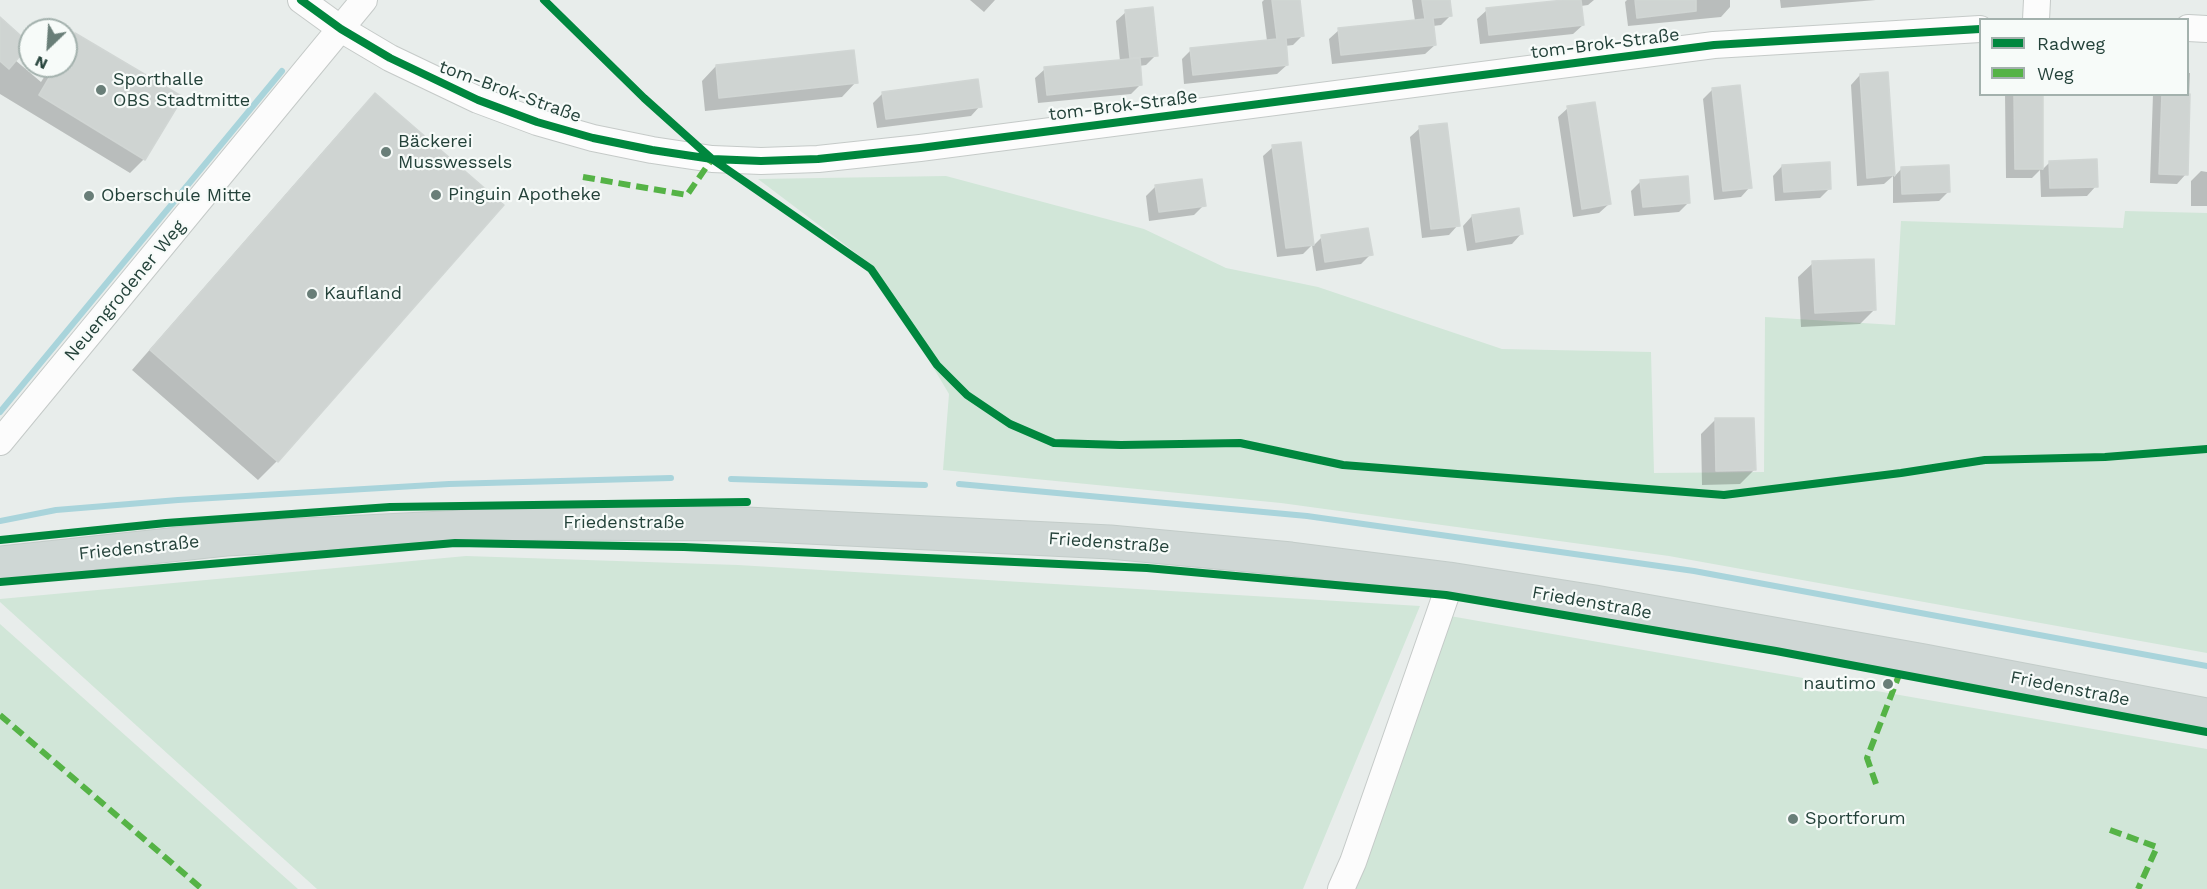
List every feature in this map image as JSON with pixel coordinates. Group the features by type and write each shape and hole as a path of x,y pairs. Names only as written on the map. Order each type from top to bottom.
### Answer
{"main road":[{"name":"Friedenstraße","path":"0,563 249,537 542,523 747,524 1110,542 1449,579 1595,602 2207,715"}],"street":[{"name":"tom-Brok-Straße","path":"301,0 390,58 434,81 537,122 593,138 652,150 712,159 761,161 818,159 920,148 1714,45 1979,28"},
{"name":"Neuengrodener Weg","path":"0,442 364,0"},
{"path":"2036,18 2037,0"},
{"path":"2189,28 2207,29"},
{"path":"1341,889 1353,862 1446,595 1449,579"}],"green space":[{"path":"946,176 1144,229 1226,268 1318,287 1502,349 1651,352 1654,473 1764,472 1765,317 1895,325 1901,221 2123,228 2125,211 2207,213 2207,653 1669,556 1281,503 943,470 949,394 873,266 758,179"},
{"path":"466,556 738,565 1420,606 1303,889 317,889 0,602 0,599"},
{"name":"Sportforum","path":"1450,616 2207,749 2207,889 1354,889"},
{"path":"0,624 298,889 0,889"}],"building":[{"path":"1272,0 1300,0 1304,36 1286,38 1288,65 1193,75 1190,48 1277,39"},
{"path":"1422,0 1450,0 1452,16 1433,18 1436,45 1341,55 1338,28 1425,19"},
{"path":"1581,0 1584,25 1489,35 1486,8"},
{"path":"1635,0 1696,0 1696,11 1637,18"},
{"path":"1153,7 1158,56 1130,58 1125,10"},
{"path":"0,17 18,33 18,58 9,69 0,61"},
{"name":"Sporthalle OBS Stadtmitte","path":"78,35 183,97 145,160 39,95 49,78 78,78"},
{"path":"854,50 858,83 719,98 716,65"},
{"path":"1140,58 1142,85 1047,95 1044,67"},
{"path":"1888,72 1895,175 1867,178 1860,74"},
{"path":"978,79 982,107 886,119 882,92"},
{"path":"1740,85 1752,188 1723,191 1712,88"},
{"name":"Kaufland","path":"375,93 504,205 278,462 150,350"},
{"path":"2190,94 2188,175 2159,174 2162,96 2189,96"},
{"path":"2014,96 2043,96 2043,169 2015,169"},
{"path":"1595,102 1611,204 1582,209 1567,106"},
{"path":"1447,123 1460,226 1431,229 1419,126"},
{"path":"1301,142 1314,245 1286,248 1272,145"},
{"path":"2097,159 2098,187 2050,188 2049,161"},
{"path":"1830,162 1831,189 1784,192 1782,165"},
{"path":"1949,165 1950,192 1902,194 1901,167"},
{"path":"1688,176 1690,203 1643,207 1640,180"},
{"path":"1202,179 1206,206 1159,212 1155,185"},
{"path":"1519,208 1523,234 1476,242 1472,215"},
{"path":"1368,228 1373,255 1325,262 1321,235"},
{"path":"1874,259 1876,310 1815,313 1812,261"},
{"path":"1715,418 1754,418 1756,470 1716,471"}],"waterway":[{"path":"0,412 282,71"},
{"path":"0,521 56,510 178,500 449,484 671,478"},
{"path":"731,479 925,485"},
{"path":"959,484 1307,516 1694,571 2207,666"}],"marked path":[{"path":"583,177 687,195 712,159 709,156"},
{"path":"1876,784 1867,758 1899,675"},
{"path":"0,715 202,889"},
{"path":"2110,830 2157,847 2138,889"}],"cycle path":[{"path":"301,0 341,29 390,58 478,100 537,122 593,138 652,150 712,159 761,161 818,159 920,148 1714,45 1979,29"},
{"path":"544,0 644,98 712,159 871,269 937,365 967,395 1010,424 1054,443 1121,445 1240,443 1343,465 1724,495 1985,460 2105,457 2207,449"},
{"path":"0,540 166,523 390,507 747,502"},
{"path":"0,582 455,543 684,547 1147,568 1446,595 1776,651 2207,732"}],"place":[{"name":"Sporthalle OBS Stadtmitte","path":"101,90"},
{"name":"Bäckerei Musswessels","path":"386,152"},
{"name":"Pinguin Apotheke","path":"436,195"},
{"name":"Oberschule Mitte","path":"89,196"},
{"name":"Kaufland","path":"312,294"},
{"name":"nautimo","path":"1888,684"},
{"name":"Sportforum","path":"1793,819"}]}
